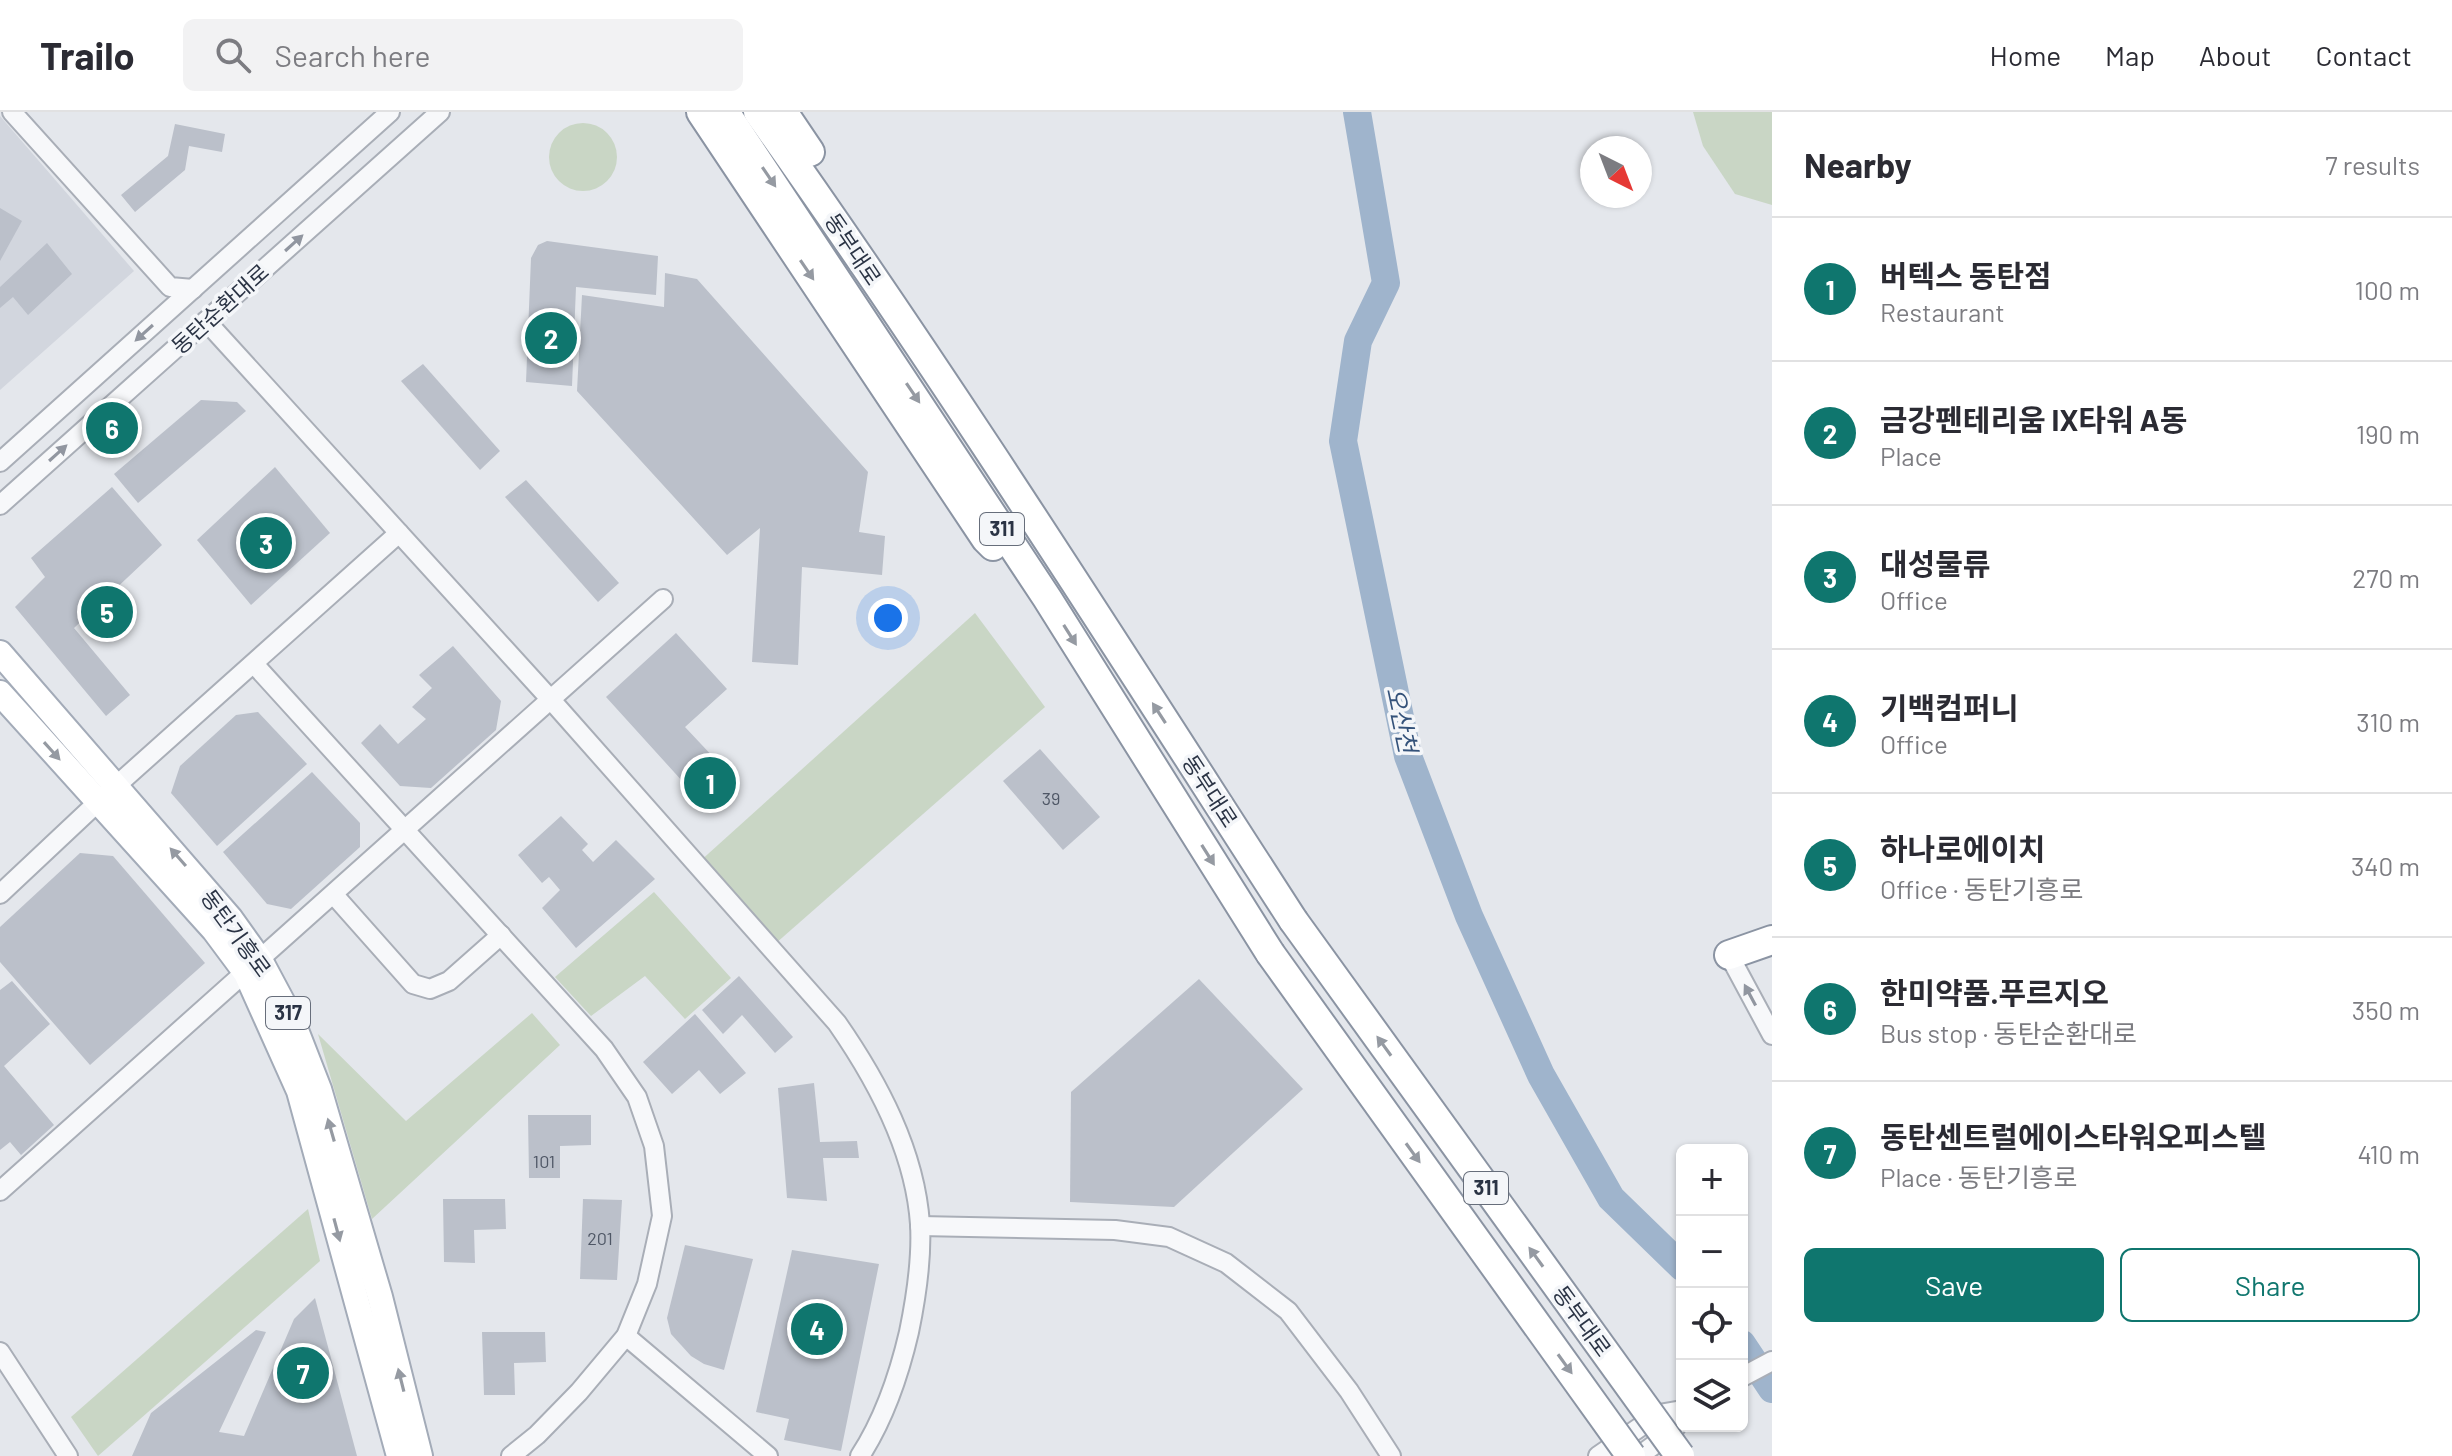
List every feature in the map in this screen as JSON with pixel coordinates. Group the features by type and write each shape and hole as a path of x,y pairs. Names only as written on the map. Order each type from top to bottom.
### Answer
{"highway":[{"path":"701,112 986,539 1047,598"},
{"name":"동부대로","path":"725,112 1047,598 1270,953 1631,1456"},
{"name":"동부대로","path":"758,112 822,202 1111,638 1293,920 1678,1435"},
{"path":"783,112 853,215 1053,532 1111,638"},
{"path":"1729,955 1772,940"}],"main road":[{"name":"동탄기흥로","path":"0,653 230,918 253,967 299,1091 399,1456"},
{"name":"동탄기흥로","path":"0,693 214,930 253,967 292,1020 319,1089 380,1297 420,1456"}],"street":[{"path":"12,112 170,287 193,289"},
{"name":"동탄순환대로","path":"0,462 390,112"},
{"name":"동탄순환대로","path":"0,505 440,112"},
{"path":"169,310 170,287"},
{"path":"206,321 552,701 837,1023 877,1086 900,1138 916,1196 920,1226 915,1301 900,1370 860,1456"},
{"path":"0,894 98,802 399,533"},
{"path":"0,1191 663,599"},
{"path":"254,664 604,1049 637,1097 654,1146 662,1216 647,1284 626,1336 579,1392 537,1435 511,1456"},
{"path":"334,895 413,984 430,989 449,981 501,935"},
{"path":"1729,955 1772,1035"},
{"path":"920,1226 1115,1230 1169,1237 1226,1263 1288,1311 1349,1391 1391,1456"},
{"path":"626,1336 768,1456"},
{"path":"0,1352 68,1456"},
{"path":"1748,1374 1772,1361"},
{"path":"1598,1456 1659,1414 1676,1411"},
{"path":"1639,1456 1678,1435"}],"shaded area":[{"path":"0,116 134,271 0,390"}],"green space":[{"path":"1693,112 1772,112 1772,205 1735,194 1703,146"},
{"path":"583,123 607,133 617,157 607,181 583,191 559,181 549,157 559,133"},
{"path":"975,613 1045,707 775,944 698,863"},
{"path":"654,892 731,978 685,1019 645,976 591,1016 555,977"},
{"path":"532,1013 560,1045 372,1219 318,1034 406,1121"},
{"path":"308,1209 320,1261 98,1456 71,1417"}],"building":[{"path":"175,124 225,134 222,152 189,146 185,170 135,212 121,195 168,156"},
{"path":"0,208 22,221 0,261"},
{"path":"547,241 658,256 656,295 576,287 572,386 526,382 531,258 538,245"},
{"path":"47,243 72,274 28,315 13,297 0,308 0,287"},
{"path":"665,273 697,279 868,472 859,532 885,536 882,575 802,567 798,665 752,662 760,528 727,555 577,391 582,295 664,307"},
{"path":"423,364 500,451 480,470 401,381"},
{"path":"201,400 237,402 246,411 138,503 114,474"},
{"path":"275,467 330,533 251,605 197,540"},
{"path":"526,480 619,583 598,602 505,497"},
{"path":"112,487 162,545 74,628 130,695 106,716 15,607 45,577 31,558"},
{"path":"676,633 727,689 685,727 732,777 703,804 606,697"},
{"path":"453,646 501,701 496,730 431,788 400,786 361,743 380,724 398,744 426,719 412,707 432,688 419,675"},
{"path":"258,712 307,764 217,846 171,793 180,766 236,715"},
{"path":"1040,749 1100,817 1063,850 1003,781"},
{"path":"312,772 360,823 360,847 291,909 267,904 223,852"},
{"path":"561,816 588,844 582,850 593,862 616,840 655,879 576,948 542,908 560,890 549,877 542,883 518,855"},
{"path":"80,853 113,856 205,963 90,1065 0,962 0,927"},
{"path":"739,976 793,1037 775,1053 742,1015 723,1034 702,1010"},
{"path":"1199,979 1303,1089 1174,1207 1070,1202 1071,1092"},
{"path":"12,981 50,1024 4,1066 54,1125 21,1155 10,1142 0,1150 0,990"},
{"path":"695,1014 746,1073 720,1094 699,1070 672,1094 643,1062"},
{"path":"814,1083 820,1142 857,1141 859,1158 823,1158 827,1201 787,1198 778,1088"},
{"path":"528,1115 591,1115 591,1145 560,1146 560,1178 529,1178"},
{"path":"443,1199 505,1199 506,1229 474,1230 475,1263 444,1262"},
{"path":"583,1199 622,1200 617,1280 580,1279"},
{"path":"685,1245 753,1259 724,1370 691,1356 671,1334 667,1318"},
{"path":"792,1250 879,1264 841,1451 784,1440 789,1419 756,1412"},
{"path":"315,1298 357,1456 132,1456 151,1413 256,1330 266,1332 219,1432 244,1436 294,1319"},
{"path":"482,1332 545,1332 546,1362 514,1363 515,1395 484,1395"}],"waterway":[{"name":"오산천","path":"1357,112 1386,283 1358,341 1343,441 1408,756 1469,916 1541,1075 1611,1198 1676,1261"},
{"name":"오산천","path":"1748,1353 1772,1389"}],"place":[{"name":"금강펜테리움 IX타워 A동","path":"551,338"},
{"name":"한미약품.푸르지오","path":"112,428"},
{"name":"대성물류","path":"266,543"},
{"name":"하나로에이치","path":"107,612"},
{"name":"버텍스 동탄점","path":"710,783"},
{"name":"기백컴퍼니","path":"817,1329"},
{"name":"동탄센트럴에이스타워오피스텔","path":"303,1373"}]}
